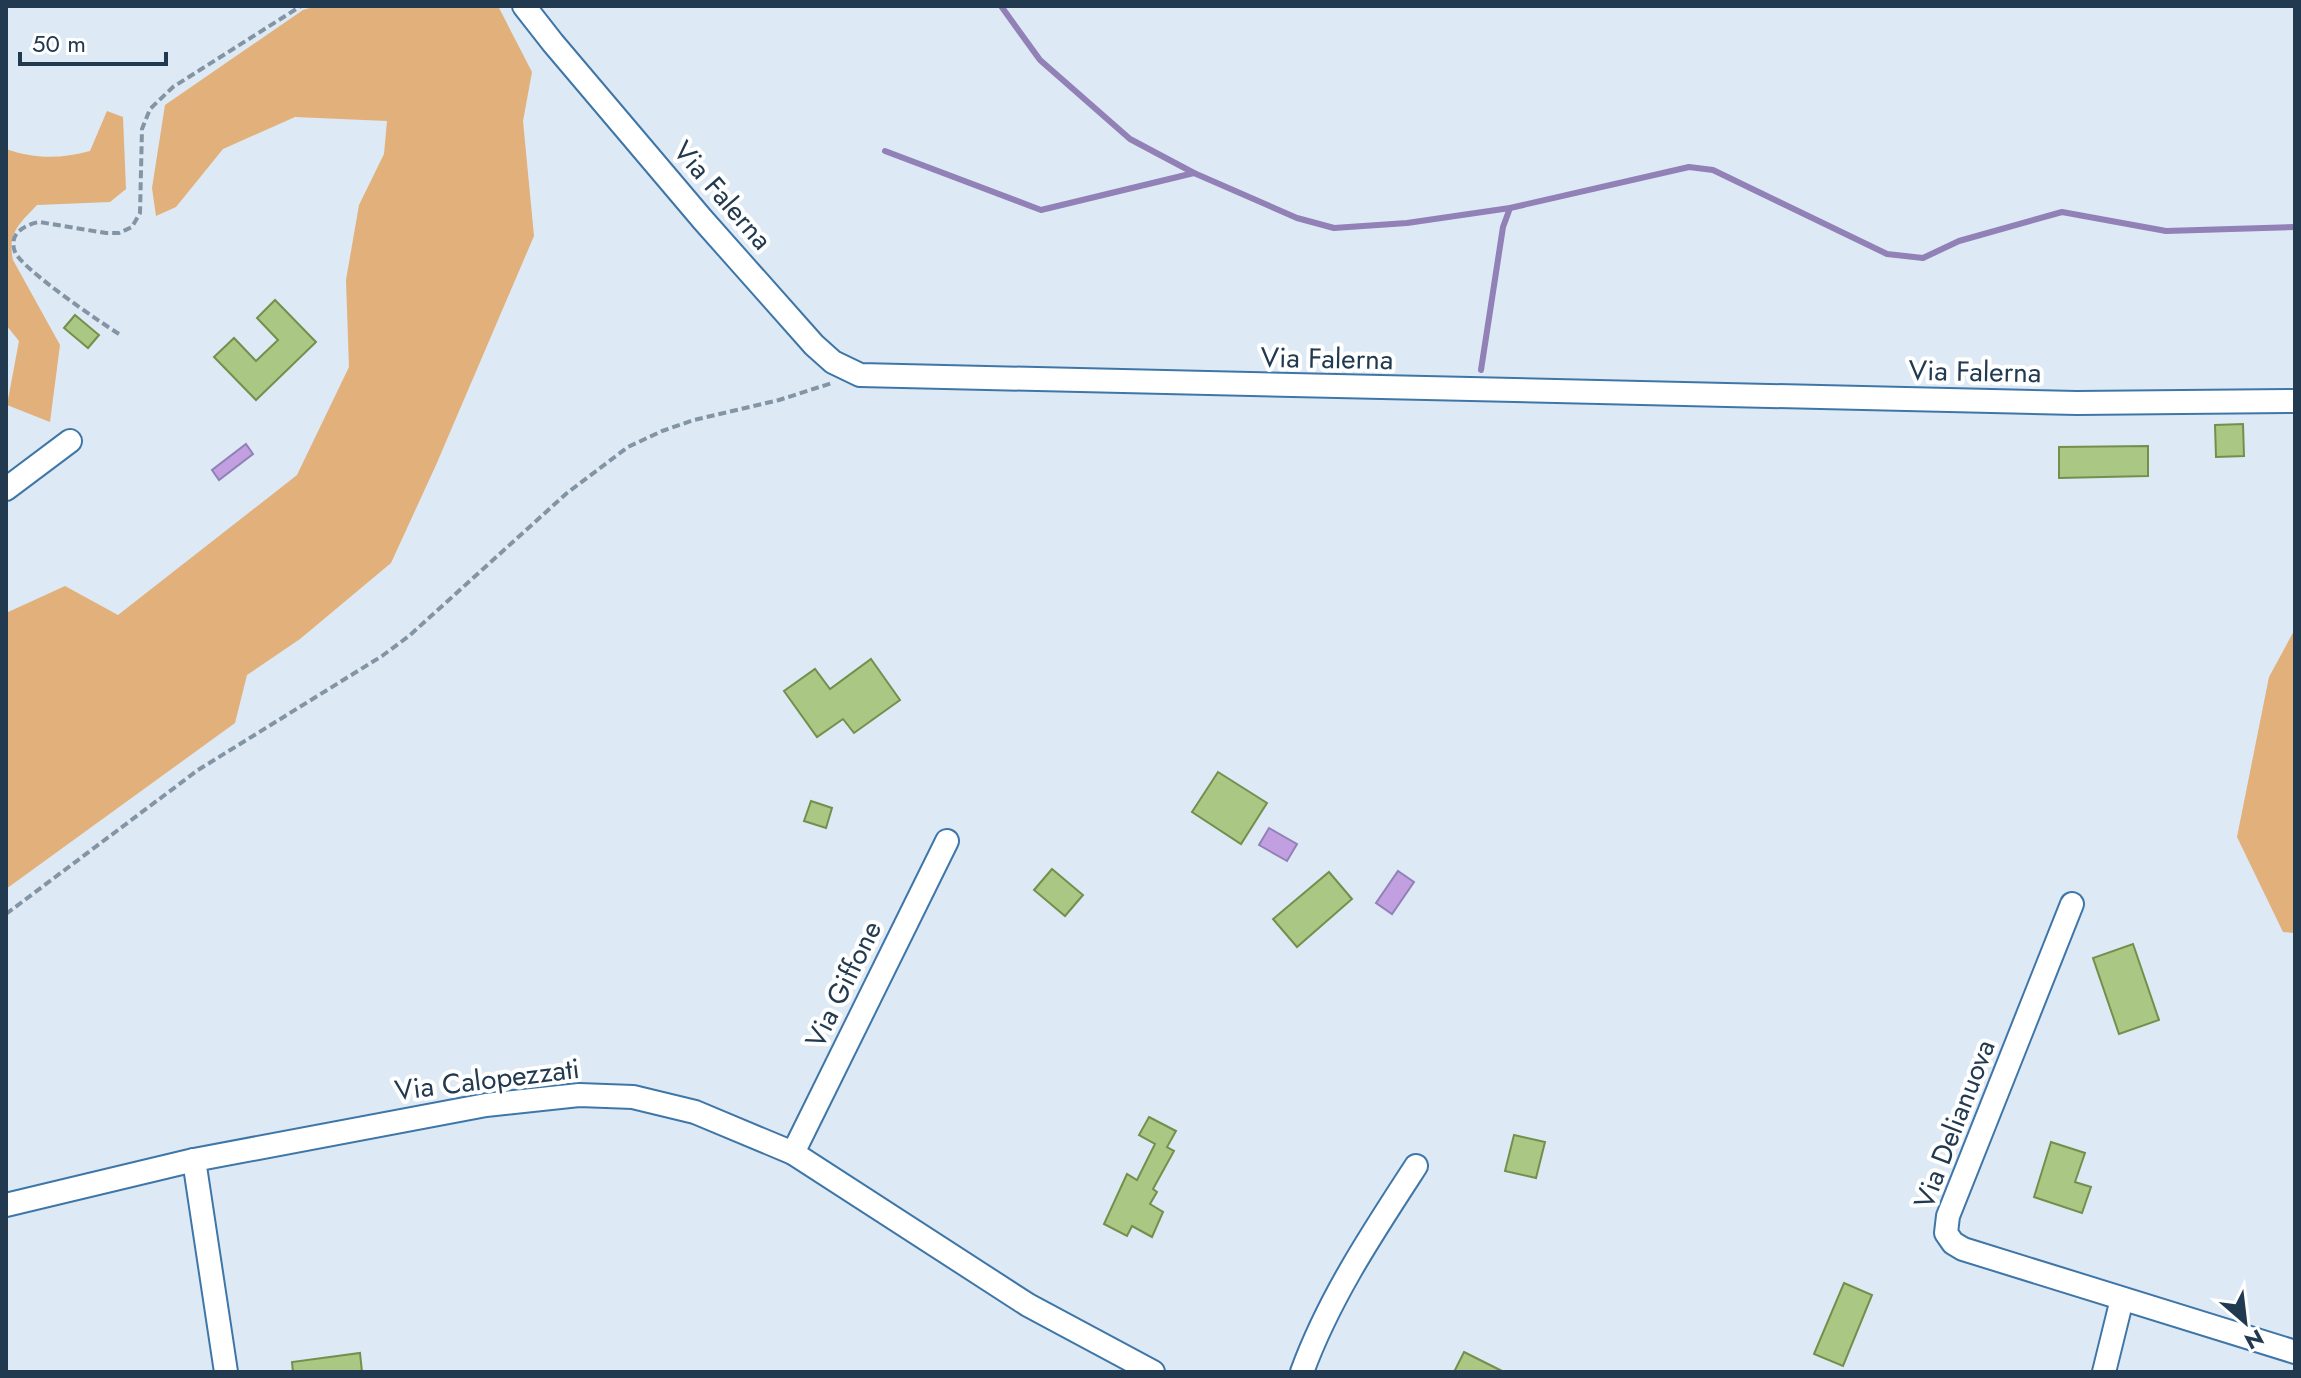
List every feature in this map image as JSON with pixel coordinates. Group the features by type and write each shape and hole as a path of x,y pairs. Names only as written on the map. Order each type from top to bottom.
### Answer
{"street":[{"name":"Via Falerna","path":"524,6 703,220 814,345 833,362 854,374 879,378 1722,396 2154,403 2295,401"},
{"path":"6,489 70,441"},
{"name":"Via Giffone","path":"793,1153 947,841"},
{"name":"Via Delianuova","path":"2072,904 1948,1216 1946,1233 1953,1243 1963,1249 2122,1299"},
{"name":"Via Calopezzati","path":"6,1205 194,1160 486,1105 579,1095 633,1097 680,1108 793,1153 1028,1305 1153,1372"},
{"path":"194,1160 226,1372"},
{"path":"1302,1372 1340,1290 1416,1166"},
{"path":"2104,1372 2122,1299 2295,1352"}],"path":[{"path":"119,334 84,312 19,258 13,243 16,235 21,228 39,222 106,233 119,233 132,227 140,213 142,129 150,109 173,87 301,6"},
{"path":"6,914 198,770 382,656 409,636 555,503 618,454 672,427 779,400 854,374"}],"shaded area":[{"path":"317,6 498,6 532,72 523,121 534,236 391,563 300,639 247,675 235,723 6,889 6,613 65,586 118,615 297,475 349,367 346,280 359,205 384,154 387,121 295,117 223,149 176,207 156,216 152,188 165,105 303,10"},
{"path":"107,111 123,117 126,189 110,202 37,205 13,235 13,260 60,345 50,422 7,405 19,341 6,325 6,149 48,157 90,151"},
{"path":"246,444 253,454 219,480 212,470"},
{"path":"2295,629 2295,933 2283,932 2237,837 2269,677"},
{"path":"1269,828 1297,844 1287,861 1259,845"},
{"path":"1398,871 1414,882 1392,914 1376,903"}],"building":[{"path":"275,300 316,342 256,400 214,357 234,338 256,361 278,340 257,318"},
{"path":"75,315 99,335 88,348 64,328"},
{"path":"2243,424 2244,456 2216,457 2215,425"},
{"path":"2148,446 2148,476 2059,478 2059,447"},
{"path":"871,659 900,700 854,733 843,719 817,737 784,691 815,669 830,689"},
{"path":"1218,772 1267,803 1241,844 1192,812"},
{"path":"811,801 832,808 826,828 804,821"},
{"path":"1052,869 1083,895 1065,916 1034,890"},
{"path":"1329,872 1352,899 1297,947 1273,919"},
{"path":"2133,944 2159,1020 2119,1034 2093,958"},
{"path":"1149,1117 1176,1131 1167,1147 1174,1151 1153,1189 1157,1192 1150,1204 1163,1212 1152,1237 1132,1226 1127,1236 1104,1224 1127,1174 1137,1180 1155,1144 1139,1135"},
{"path":"1514,1135 1545,1142 1536,1178 1505,1171"},
{"path":"2051,1142 2085,1153 2075,1182 2091,1187 2082,1213 2034,1197"},
{"path":"1844,1283 1872,1295 1843,1366 1814,1354"},
{"path":"1464,1352 1504,1372 1454,1372"},
{"path":"360,1353 362,1372 293,1372 292,1362"}],"waterway":[{"path":"1001,6 1040,60 1130,139 1194,173 1297,218 1334,228 1407,223 1510,208 1689,167 1713,170 1887,254 1923,258 1959,241 2062,212 2166,231 2295,227"},
{"path":"885,151 1041,210 1194,173"},
{"path":"1481,370 1503,227 1510,208"}]}
